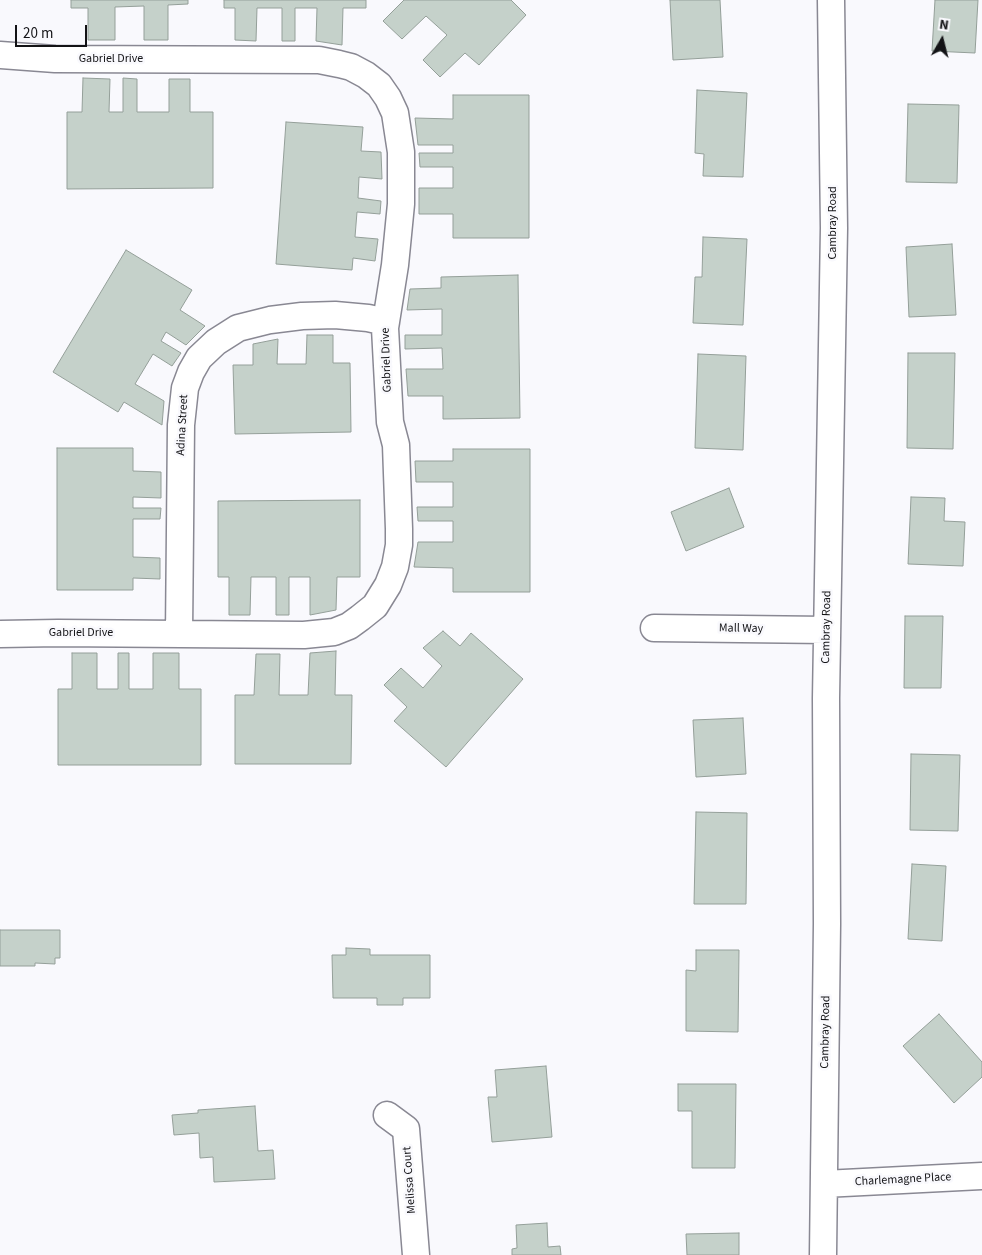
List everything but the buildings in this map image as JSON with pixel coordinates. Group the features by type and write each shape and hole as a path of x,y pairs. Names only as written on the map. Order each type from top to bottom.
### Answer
{"street":[{"name":"Cambray Road","path":"823,1255 827,924 826,698 834,228 831,0"},
{"name":"Gabriel Drive","path":"0,55 55,59 319,60 339,64 351,67 379,85 395,113 401,152 401,204 395,264 385,328 390,422 396,445 399,546 395,567 388,585 375,606 349,626 334,632 304,635 0,634"},
{"name":"Adina Street","path":"180,634 181,425 185,388 190,372 199,358 216,342 238,328 270,320 302,316 335,315 368,318 386,322"},
{"name":"Mall Way","path":"654,628 827,630"},
{"name":"Melissa Court","path":"387,1116 406,1130 416,1255"},
{"name":"Charlemagne Place","path":"824,1184 982,1176"}]}
